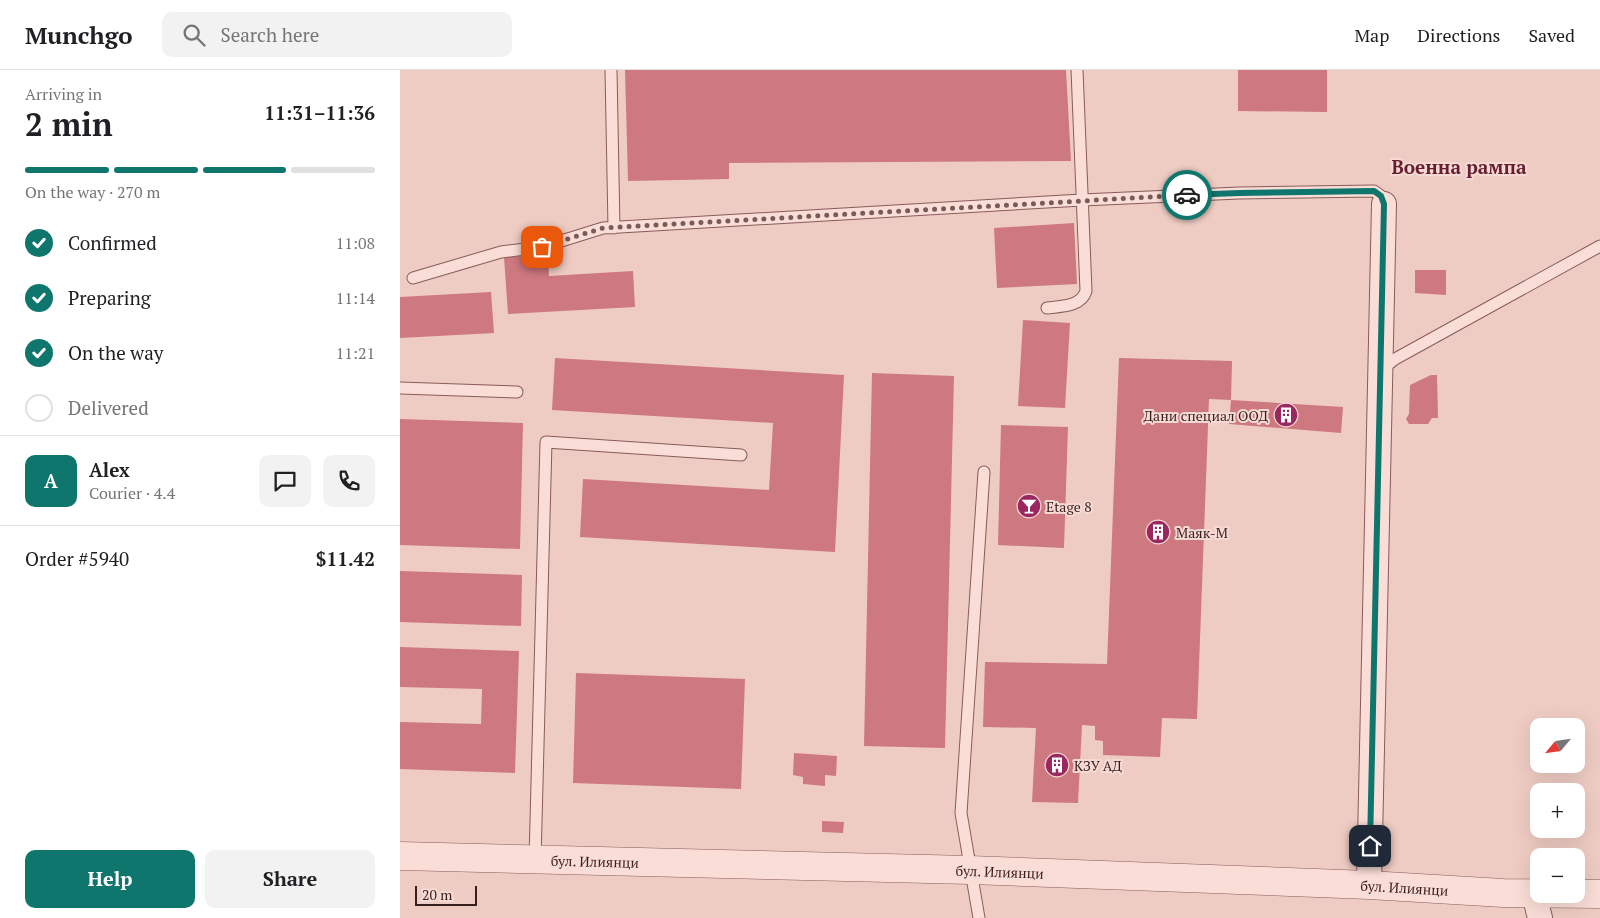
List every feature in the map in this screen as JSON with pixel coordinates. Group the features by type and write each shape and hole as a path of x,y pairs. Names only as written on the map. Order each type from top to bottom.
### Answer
{"street":[{"path":"1369,885 1384,204"},
{"name":"бул. Илиянци","path":"400,856 970,870 1369,885 1502,893 1537,906 1600,894"}],"lane":[{"path":"610,70 614,228"},
{"path":"1047,308 1077,303 1084,298 1086,291 1077,70"},
{"path":"413,278 501,252 542,247 603,228 1082,200 1239,193 1374,191 1381,196 1384,204"},
{"path":"1380,370 1395,359 1600,246"},
{"path":"400,388 517,392"},
{"path":"535,859 546,442 741,455"},
{"path":"979,918 961,813 984,472"}],"building":[{"path":"625,70 1066,70 1071,161 729,163 729,179 628,181"},
{"path":"1238,70 1327,70 1327,112 1238,111"},
{"path":"1074,223 1077,284 997,288 994,228"},
{"path":"548,255 549,276 633,271 635,307 508,314 504,257"},
{"path":"1415,270 1446,270 1446,295 1415,293"},
{"path":"491,292 494,333 400,338 400,297"},
{"path":"1023,320 1070,323 1065,408 1018,406"},
{"path":"555,358 844,375 835,552 580,537 583,479 769,490 773,423 552,410"},
{"name":"Маяк-М","path":"1119,358 1232,361 1231,400 1209,399 1197,719 1162,718 1160,757 1103,755 1103,741 1095,740 1095,726 1082,725 1078,803 1032,802 1036,728 983,727 985,662 1107,664"},
{"path":"872,373 954,376 945,748 864,746"},
{"path":"1431,375 1437,375 1438,418 1432,418 1428,424 1409,424 1406,419 1409,414 1410,385"},
{"name":"Дани специал ООД","path":"1231,400 1343,407 1341,433 1229,424"},
{"path":"400,419 523,423 520,549 400,545"},
{"path":"1001,425 1068,427 1064,548 998,545"},
{"path":"400,571 522,575 521,626 400,622"},
{"path":"400,647 519,651 515,773 400,769 400,722 481,724 482,689 400,687"},
{"path":"576,673 745,679 741,789 573,783"},
{"path":"794,753 837,756 836,776 825,775 825,786 803,784 803,777 793,775"},
{"path":"822,821 844,822 843,833 822,832"}],"way so far":[{"path":"542,247 603,228 1187,195"}],"place":[{"name":"Дани специал ООД","path":"1286,415"},
{"name":"Etage 8","path":"1029,506"},
{"name":"Маяк-М","path":"1158,532"},
{"name":"КЗУ АД","path":"1057,765"}],"district":[{"name":"Военна рампа","path":"1459,166"}],"route":[{"path":"1187,195 1374,191 1381,196 1384,204 1370,846"}]}
